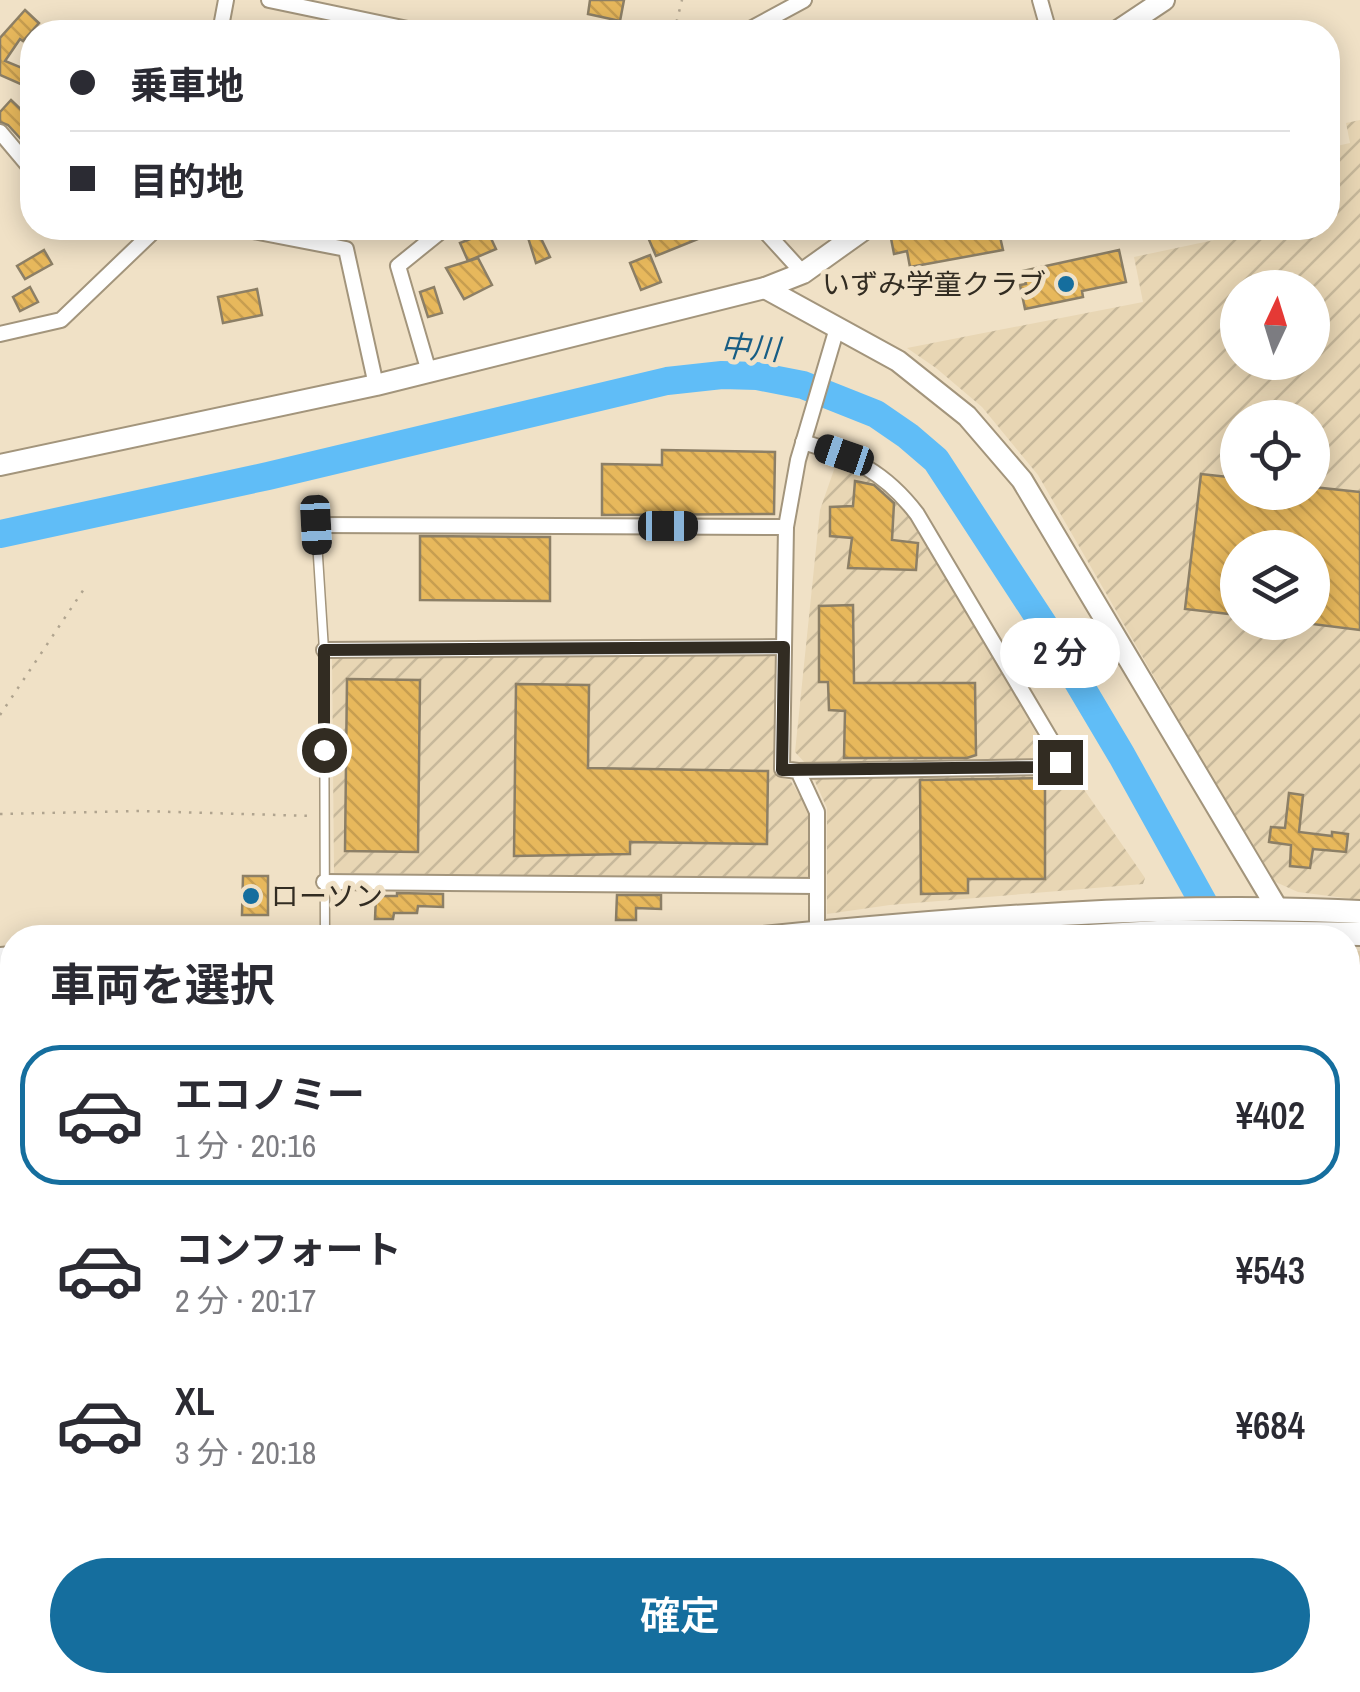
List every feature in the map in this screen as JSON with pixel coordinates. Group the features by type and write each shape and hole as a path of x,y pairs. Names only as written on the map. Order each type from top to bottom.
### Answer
{"main road":[{"path":"1109,925 1163,909 1274,916 1360,912"},
{"path":"1218,925 1274,916 1317,925"},
{"path":"895,925 940,921 1018,925"}],"street":[{"path":"269,0 365,20"},
{"path":"766,20 804,0"},
{"path":"1134,20 1160,2"},
{"path":"0,132 20,156"},
{"path":"0,334 62,320 145,240"},
{"path":"300,240 346,249 376,385"},
{"path":"428,372 398,266 430,240"},
{"path":"773,240 803,274"},
{"path":"0,466 376,385 764,288 803,274 850,240"},
{"path":"764,288 835,338 898,362 967,416 1022,480 1274,916"},
{"path":"803,442 866,466 898,489 917,514 1057,750 1060,762 1046,767 782,770 786,526 803,442 835,338"},
{"path":"316,525 786,526"},
{"path":"324,650 784,647"},
{"path":"798,770 816,812 817,925"},
{"path":"324,882 816,886"}],"lane":[{"path":"316,525 324,650 325,925"}],"path":[{"path":"0,715 86,586"},
{"path":"0,814 140,811 324,816"}],"shaded area":[{"path":"1360,120 1360,900 1298,892 1271,880 1038,475 982,407 907,348 1143,302 1134,257 1214,240 1340,240 1340,145 1350,143 1346,123"},
{"path":"836,464 876,479 912,516 1044,747 1038,760 806,764 795,752 820,510"},
{"path":"332,654 775,655 777,777 790,780 808,809 808,878 334,873"},
{"path":"1072,772 1145,878 1143,884 890,905 827,914 827,808 813,777"}],"building":[{"path":"590,0 624,0 620,20 588,14"},
{"path":"25,10 36,20 20,20 20,39 5,61 20,67 20,84 0,75 0,38"},
{"path":"11,100 20,109 20,138 0,122 0,112"},
{"path":"492,240 496,249 468,261 460,243"},
{"path":"529,240 542,240 550,257 536,263"},
{"path":"649,240 695,240 656,256"},
{"path":"891,240 1001,240 1003,250 910,267 907,251 894,254"},
{"path":"44,250 52,264 25,279 17,266"},
{"path":"1119,250 1126,282 1082,291 1083,297 1025,309 1020,285 1026,284 1023,271"},
{"path":"650,255 661,282 641,290 630,263"},
{"path":"478,258 492,285 464,299 446,268"},
{"path":"30,287 38,302 20,311 13,297"},
{"path":"434,287 442,313 428,317 420,292"},
{"path":"257,289 262,315 223,323 218,297"},
{"path":"662,450 775,452 774,514 602,515 602,464 662,465"},
{"path":"1201,474 1220,476 1220,510 1330,510 1330,489 1360,492 1360,630 1330,626 1330,530 1220,530 1220,613 1185,609"},
{"path":"855,481 874,485 894,503 892,540 918,543 916,570 848,568 852,538 830,536 830,507 853,506"},
{"path":"420,536 550,537 550,601 420,600"},
{"path":"853,605 854,683 975,683 976,755 844,758 845,711 829,710 828,682 819,682 819,606"},
{"path":"347,679 420,680 418,852 345,851"},
{"path":"516,684 589,685 588,768 768,771 767,844 630,842 630,854 514,856"},
{"path":"1045,778 1045,879 968,879 968,893 921,894 920,780"},
{"path":"1289,793 1303,795 1299,832 1348,834 1346,852 1313,849 1310,868 1290,866 1291,845 1269,842 1271,827 1285,828"},
{"path":"243,876 268,876 268,915 242,915"},
{"path":"443,894 443,907 418,906 417,913 394,913 393,919 375,919 376,896"},
{"path":"617,895 661,895 661,909 636,908 636,920 616,920"}],"waterway":[{"name":"中川","path":"0,534 268,476 667,381 757,376 803,385 876,414 936,460 1049,633 1216,925"}],"place":[{"name":"いずみ学童クラブ","path":"1066,284"},
{"name":"ローソン","path":"251,896"}],"route":[{"path":"324,750 324,650 784,647 782,770 1046,767 1060,762"}]}
